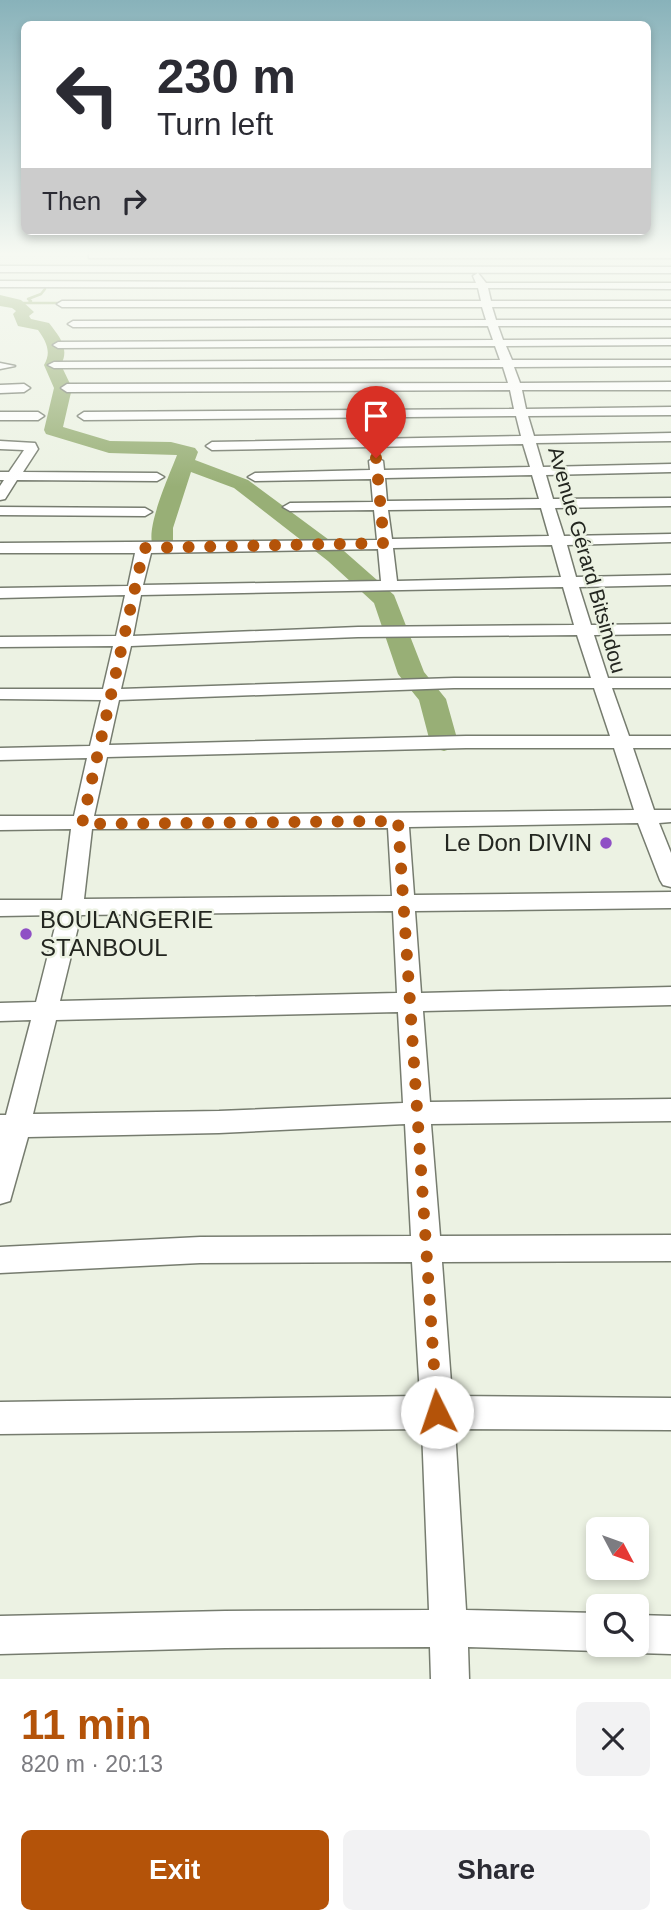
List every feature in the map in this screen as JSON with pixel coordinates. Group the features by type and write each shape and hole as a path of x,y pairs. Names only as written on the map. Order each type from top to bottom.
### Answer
{"street":[{"path":"186,420 197,365 209,330"},
{"path":"370,330 377,473 389,583"},
{"name":"Avenue Gérard Bitsindou","path":"495,330 517,387 521,413 584,631 646,816 671,880"},
{"path":"58,345 671,342"},
{"path":"54,365 671,363"},
{"path":"67,388 192,390 671,386"},
{"path":"0,389 24,388"},
{"path":"212,446 521,413 671,411"},
{"path":"0,416 38,415"},
{"path":"84,416 374,428 530,440 671,437"},
{"path":"0,446 30,446 31,449 5,476 0,496"},
{"path":"255,477 671,468"},
{"path":"5,476 157,477"},
{"path":"290,507 671,502"},
{"path":"0,511 145,512"},
{"path":"0,548 144,548 671,538"},
{"path":"0,1192 8,1126 45,1011 72,906 82,824 144,548"},
{"path":"0,593 389,583 671,580"},
{"path":"0,642 269,638 358,632 671,629"},
{"path":"0,694 244,692 454,682 671,683"},
{"path":"0,754 97,754 466,742 671,742"},
{"path":"0,822 82,824 671,816"},
{"path":"398,821 437,1412 450,1679"},
{"path":"0,908 671,900"},
{"path":"0,1012 409,1000 671,996"},
{"path":"8,1126 219,1122 418,1113 671,1110"},
{"path":"0,1260 200,1250 671,1248"},
{"path":"0,1418 437,1412 671,1414"},
{"path":"0,1635 153,1630 448,1627 586,1632"},
{"path":"649,1634 671,1635"}],"waterway":[{"path":"46,330 56,344 55,361 52,365 63,388 53,430 109,447 171,448 188,452 162,528 162,543"},
{"path":"185,463 241,484 336,556 385,600 411,674 432,699 444,742"}],"place":[{"name":"Le Don DIVIN","path":"606,843"},
{"name":"BOULANGERIE STANBOUL","path":"26,934"}],"route":[{"path":"376,458 384,543 144,548 82,824 398,821 437,1412"}]}
